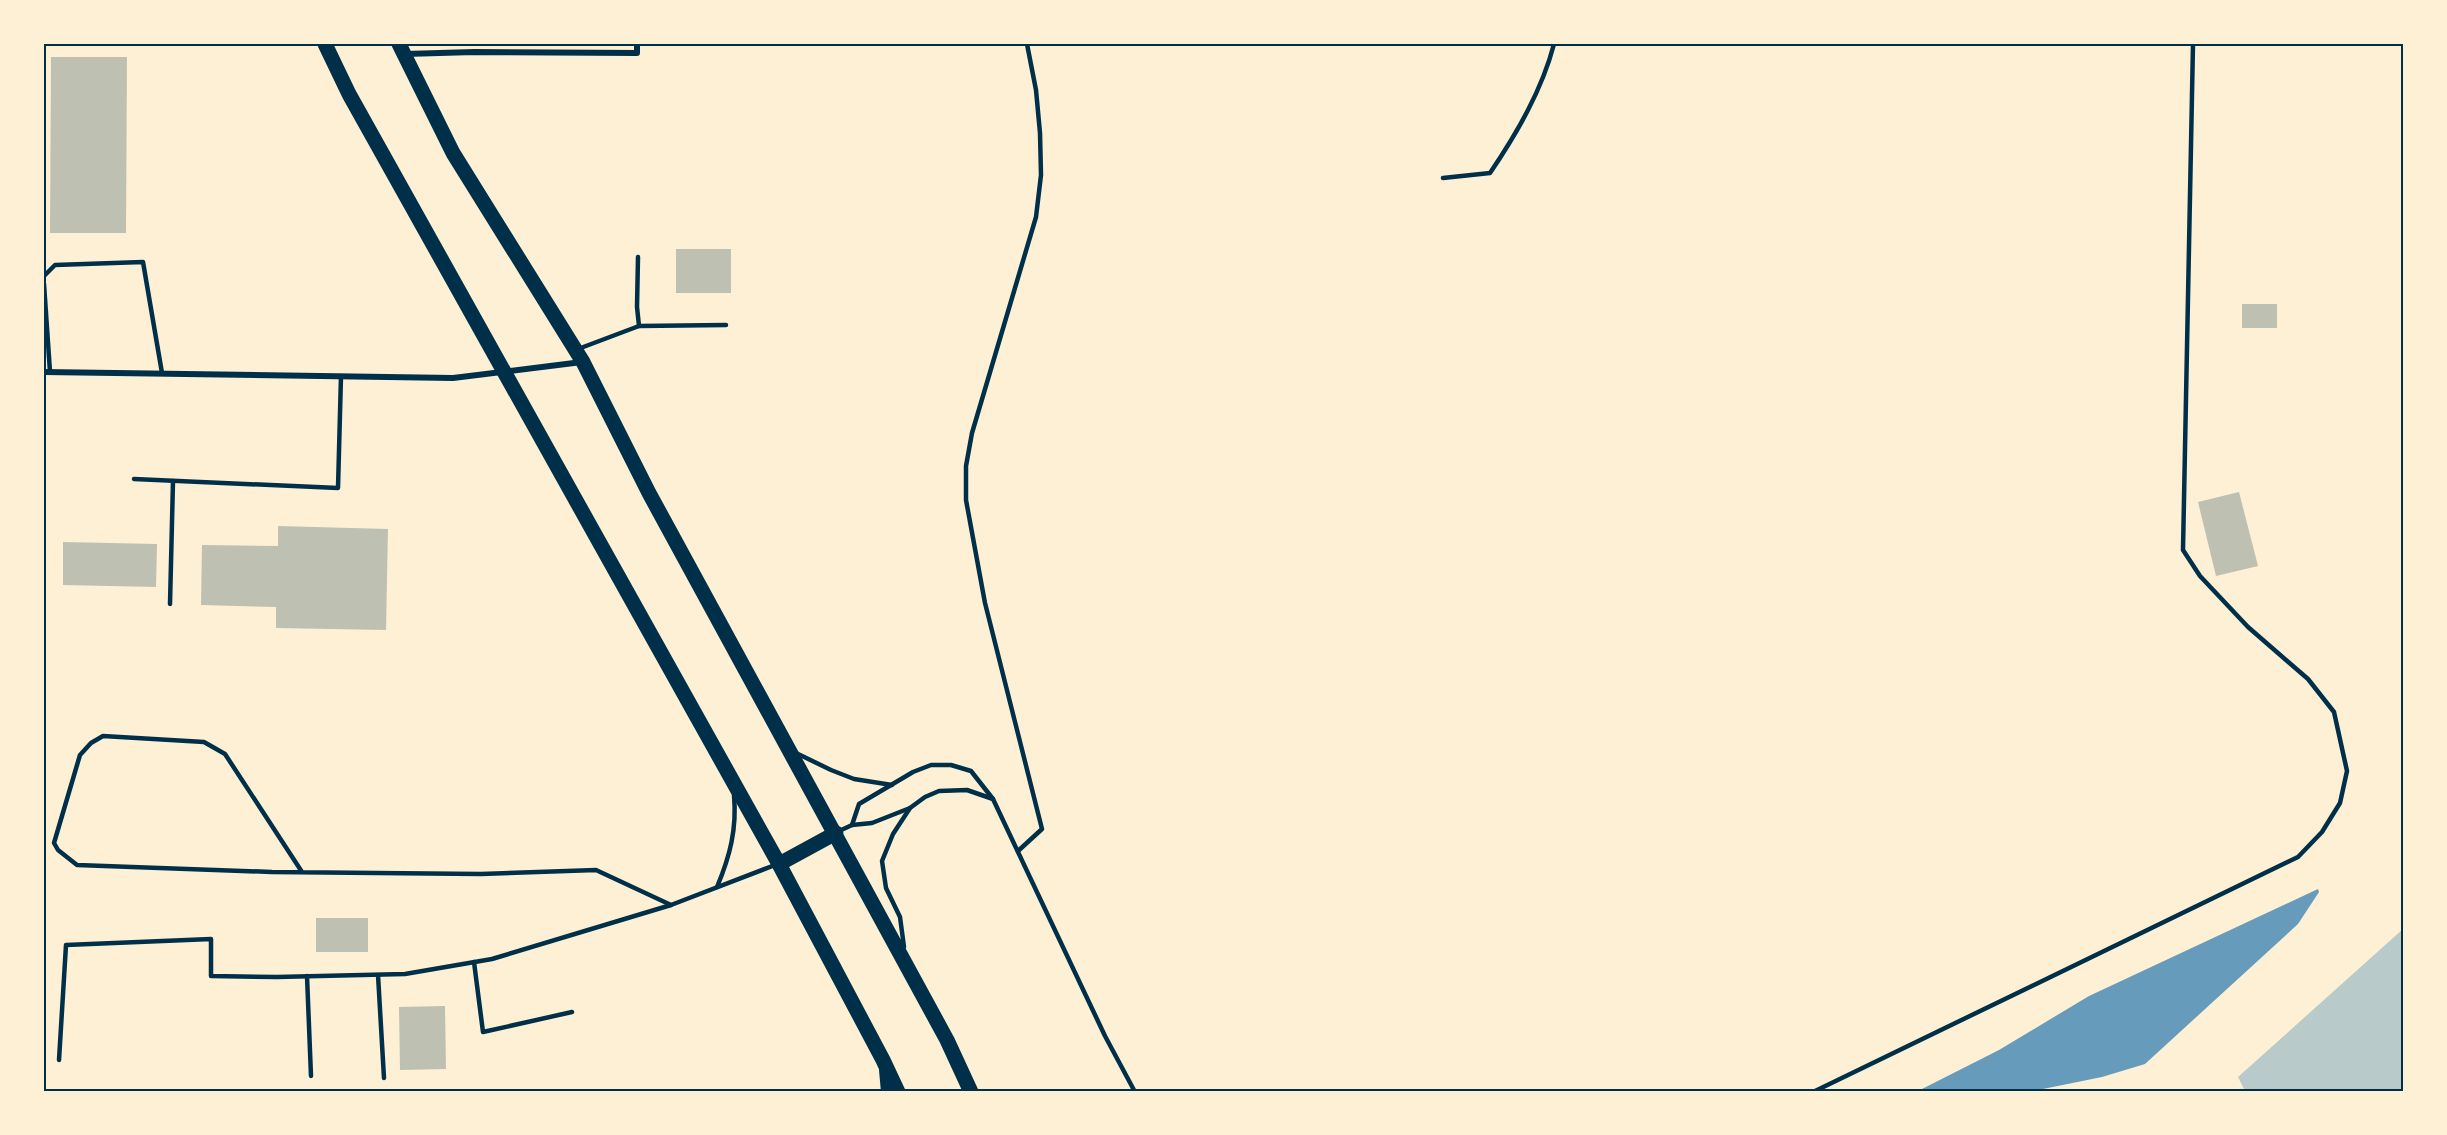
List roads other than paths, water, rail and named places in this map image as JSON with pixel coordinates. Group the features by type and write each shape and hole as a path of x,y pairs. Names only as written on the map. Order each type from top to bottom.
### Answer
{"main road":[{"path":"325,44 349,94 502,371 779,864 898,1092"},
{"path":"402,49 453,153 579,356 649,493 947,1040 971,1092"},
{"path":"779,864 836,833"},
{"path":"883,1060 887,1092"}],"street":[{"path":"402,49 637,53 637,44"},
{"path":"47,372 453,378 579,356"}],"lane":[{"path":"1018,851 1042,829 986,603 966,500 966,466 972,433 1036,217 1041,175 1040,133 1036,90 1026,44"},
{"path":"1443,178 1490,173 1515,136 1549,64 1554,44"},
{"path":"1814,1092 2298,857 2322,832 2340,803 2347,771 2334,712 2308,679 2248,627 2200,576 2183,550 2193,44"},
{"path":"638,257 639,326"},
{"path":"44,276 55,265 143,262 162,373"},
{"path":"44,284 47,372"},
{"path":"579,356 639,326 726,325"},
{"path":"134,479 338,488 341,376"},
{"path":"170,604 173,481"},
{"path":"302,872 225,753 214,747 204,742 103,736 91,743 80,755 54,843 58,850 77,865 302,872 481,874 596,870 671,905"},
{"path":"789,749 831,770 854,778 892,785"},
{"path":"852,825 859,804 913,772 931,765 951,765 971,771 993,799 1135,1092"},
{"path":"717,887 730,854 734,831 732,780"},
{"path":"836,833 852,825 872,823 910,808 925,796 939,791 967,790 993,799"},
{"path":"905,962 900,916 886,888 882,861 893,834 910,808"},
{"path":"59,1060 66,945 212,939 211,976 405,974 492,959 671,905 779,864"},
{"path":"474,962 483,1032 572,1012"},
{"path":"378,975 384,1078"},
{"path":"307,976 311,1076"}],"water":[{"path":"2318,889 2319,892 2298,924 2145,1064 2102,1077 2033,1091 1918,1091 1999,1050 2089,996"}]}
